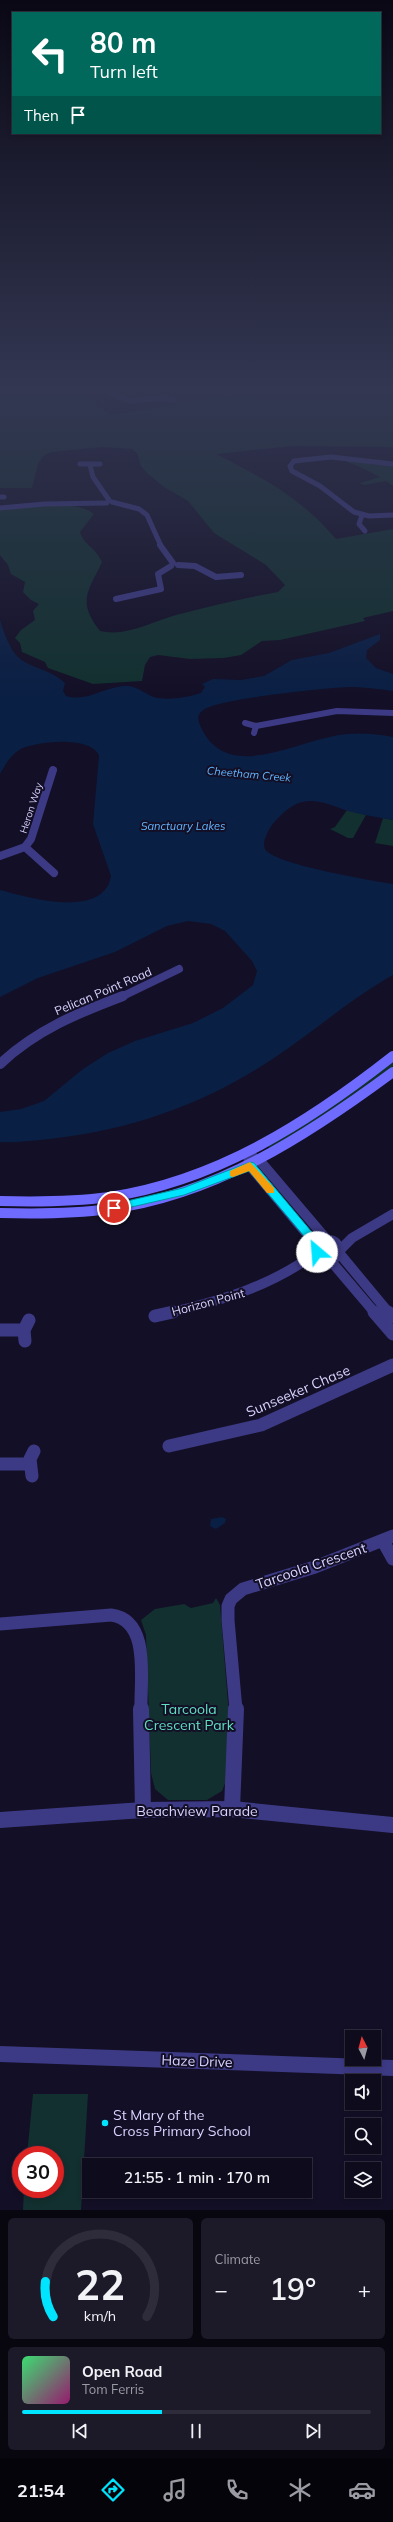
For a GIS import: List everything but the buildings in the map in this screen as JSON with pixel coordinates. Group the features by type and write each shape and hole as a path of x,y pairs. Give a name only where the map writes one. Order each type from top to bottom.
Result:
{"street":[{"path":"101,490 109,502"},
{"path":"326,490 348,509 362,515 393,515"},
{"path":"0,508 44,504 88,505 109,502 139,509 147,515 156,539 174,565"},
{"path":"362,515 359,519 359,524 365,532"},
{"path":"116,599 161,589 158,574 174,565 195,566 216,577 241,574"},
{"path":"245,723 255,730 337,711 393,713"},
{"name":"Heron Way","path":"0,856 25,847 31,839 53,770"},
{"path":"25,847 54,873"},
{"name":"Pelican Point Road","path":"0,1064 21,1046 54,1025 93,1006 140,989 179,969"},
{"path":"0,1201 53,1202 123,1194 180,1180 248,1154 310,1118 393,1056"},
{"path":"0,1213 69,1214 125,1206 184,1191 255,1164 314,1130 393,1072"},
{"path":"248,1154 329,1250 393,1317"},
{"path":"329,1250 393,1214"},
{"path":"329,1250 393,1334"},
{"name":"Horizon Point","path":"154,1316 237,1296 271,1282 329,1250"},
{"path":"0,1330 26,1330"},
{"name":"Sunseeker Chase","path":"169,1446 261,1426 392,1365"},
{"path":"0,1464 31,1470 34,1451"},
{"path":"388,1539 393,1559"},
{"name":"Tarcoola Crescent","path":"232,1809 237,1717 228,1606 244,1589 315,1567 388,1539"},
{"path":"0,1624 111,1615 127,1619 137,1631 139,1640 143,1810"},
{"name":"Beachview Parade","path":"0,1820 143,1810 232,1809 393,1825"},
{"name":"Haze Drive","path":"0,2054 393,2068"}],"green space":[{"path":"169,490 280,490 308,511 336,539 393,529 393,611 363,618 365,621 280,640 262,641 241,655 224,658 190,659 158,655 150,657 145,665 142,681 93,684 48,668 45,662 22,652 20,643 15,638 21,630 35,620 33,611 39,604 31,600 23,592 25,582 11,574 8,565 0,555 0,509 35,505 63,505 76,506 86,509 94,514 80,532 84,540 102,562 89,588 87,596 88,612 100,631 119,632 138,628 176,615 278,592 285,585 266,565 214,533 188,501"},
{"path":"347,810 366,815 353,838 348,838 330,829 335,827"},
{"path":"383,818 393,820 393,846 375,843"},
{"path":"393,1059 393,1069 273,1152 268,1146"},
{"name":"Tarcoola Crescent Park","path":"216,1598 220,1605 229,1715 226,1781 222,1791 207,1800 168,1800 155,1789 151,1773 146,1635 141,1620 155,1609 184,1604 191,1608 213,1603"},
{"path":"33,2094 88,2094 84,2158 82,2158 81,2210 23,2210 24,2198 64,2198 64,2146 28,2146"}],"water":[{"name":"Sanctuary Lakes","path":"0,620 16,655 24,662 48,672 60,679 65,683 63,691 66,696 74,697 88,696 116,687 128,686 137,688 153,697 158,698 169,699 185,697 201,693 205,687 202,684 213,679 241,680 264,676 292,660 329,653 380,634 380,640 367,650 366,658 376,668 393,674 393,691 348,687 317,689 248,698 211,707 202,711 198,719 200,725 211,742 225,752 241,756 277,752 313,741 345,734 369,734 393,737 393,820 348,811 320,802 305,801 284,812 277,819 267,833 264,846 265,849 272,855 304,866 346,876 393,884 393,975 362,994 304,1037 249,1074 224,1088 197,1100 170,1111 115,1128 57,1138 21,1142 0,1142 0,1112 21,1109 44,1101 83,1069 108,1053 135,1041 193,1023 223,1008 253,985 257,971 252,961 225,931 211,924 188,921 167,926 115,952 38,978 0,997 0,890 45,900 80,902 94,898 105,890 111,876 93,824 99,756 94,749 75,742 49,742 37,744 19,750 13,755 0,774"},
{"path":"222,1517 226,1519 225,1523 216,1529 210,1526 211,1519"}],"slow traffic":[{"path":"233,1174 250,1166 271,1191"}],"place":[{"name":"St Mary of the Cross Primary School","path":"105,2123"}],"route":[{"path":"114,1208 145,1202 204,1185 250,1166 313,1239 318,1246 317,1252"}],"water label":[{"name":"Cheetham Creek","path":"249,774"}]}
